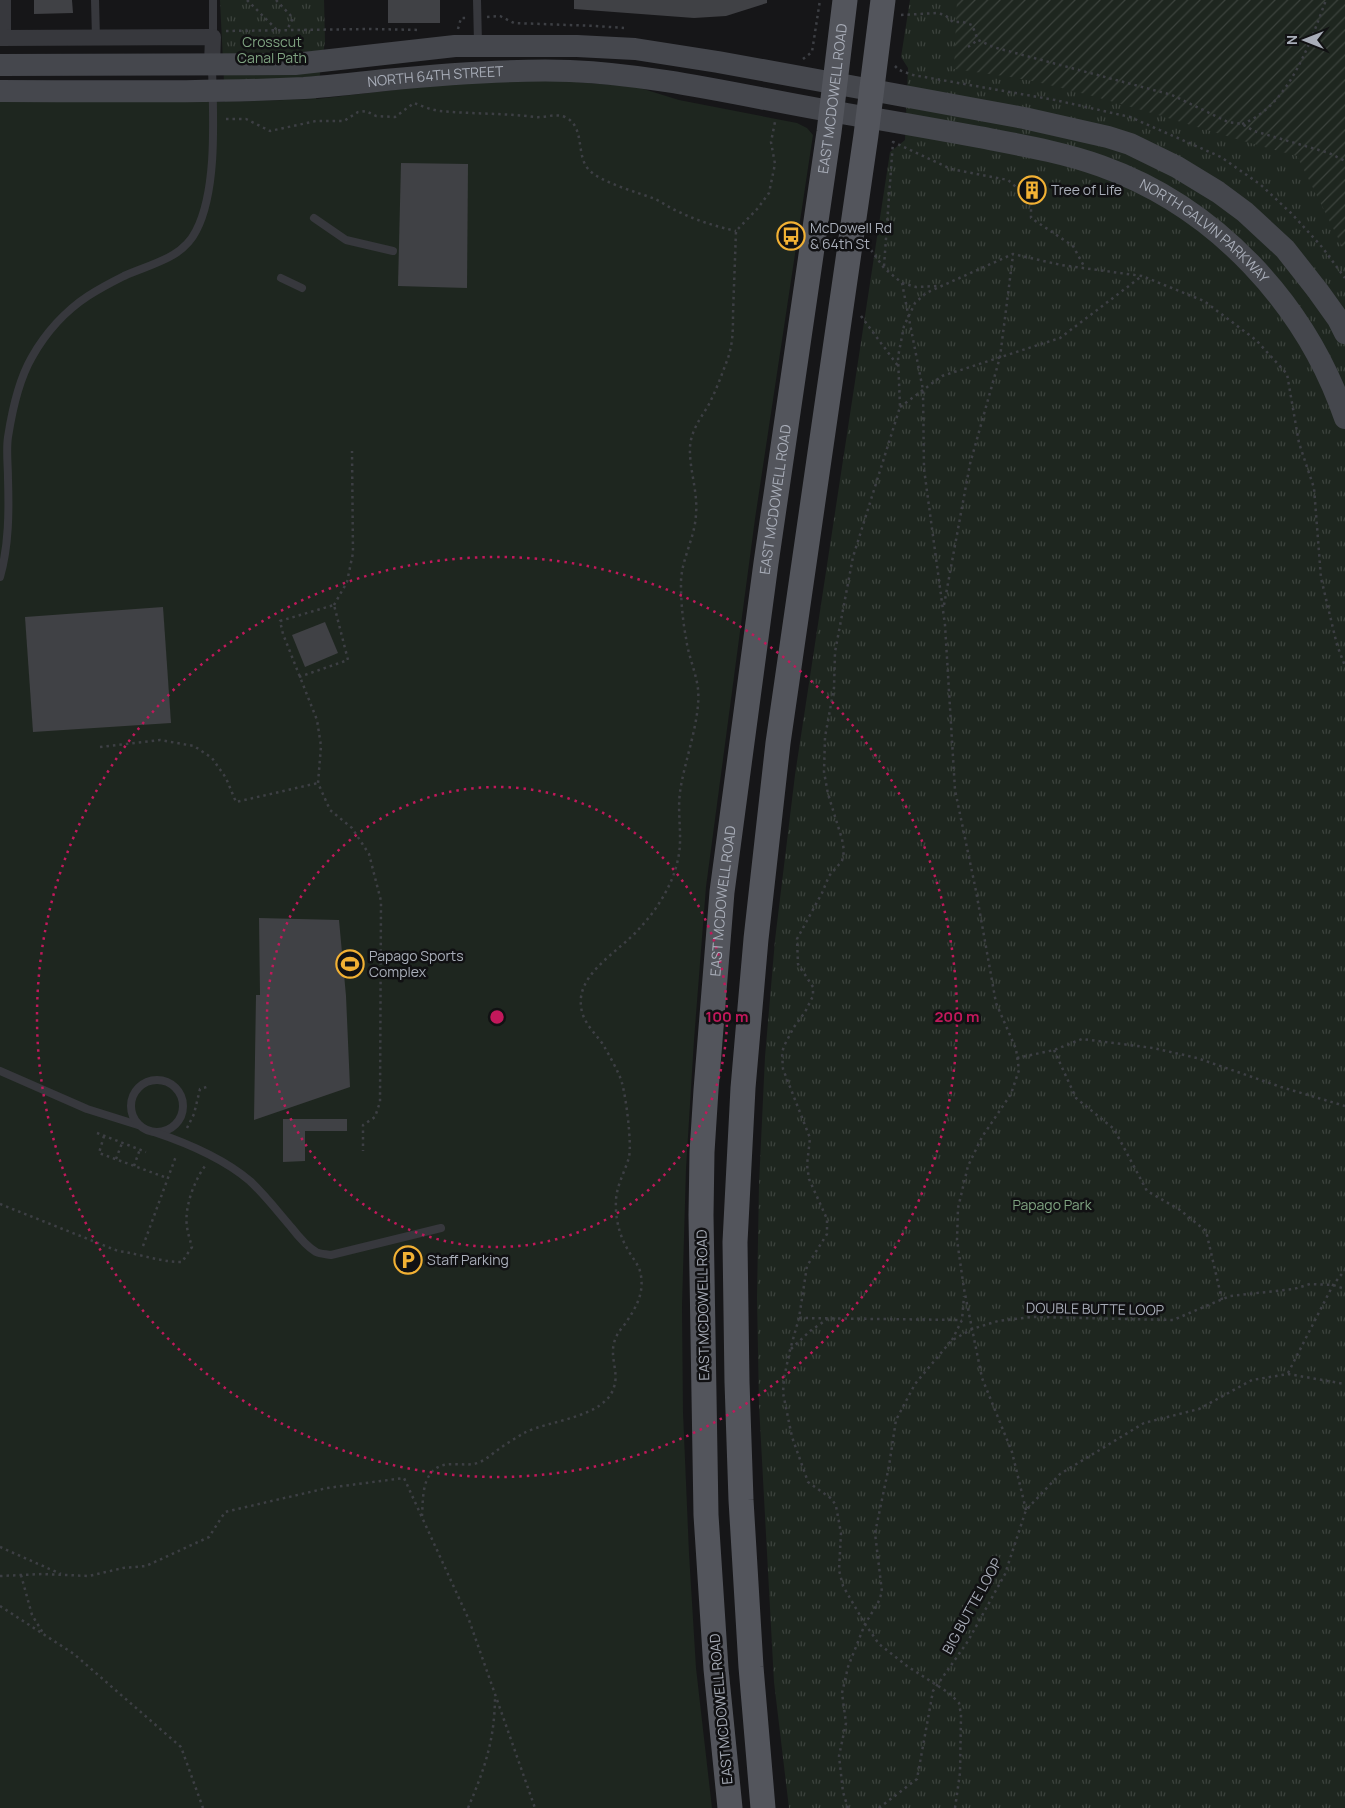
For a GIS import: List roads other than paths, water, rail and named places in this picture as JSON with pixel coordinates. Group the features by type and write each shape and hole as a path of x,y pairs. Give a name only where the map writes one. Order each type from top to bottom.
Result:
{"main road":[{"name":"EAST MCDOWELL ROAD","path":"730,1808 716,1669 706,1515 701,1215 702,1152 722,892 766,563 832,112 845,0"},
{"path":"763,1808 750,1658 741,1500 738,1392 736,1242 743,1088 756,939 778,743 871,89 890,7"},
{"name":"NORTH 64TH STREET","path":"0,65 311,63 455,46 577,46 635,49 871,89"},
{"path":"478,46 479,72"},
{"name":"NORTH 64TH STREET","path":"0,91 213,91 306,88 479,72 551,71 652,78 868,117"},
{"path":"871,89 1024,118 1108,137 1130,144 1177,166 1218,192 1266,230 1318,291 1338,319 1345,333"},
{"name":"NORTH GALVIN PARKWAY","path":"868,117 1073,156 1130,177 1160,192 1220,235 1273,288 1309,339 1325,370 1345,418"}],"street":[{"path":"3,0 2,38 213,37 212,64"}],"lane":[{"path":"95,0 96,38"},
{"path":"213,0 213,37"},
{"path":"477,0 478,46"},
{"path":"0,577 9,513 8,438 18,391 31,359 60,320 88,296 125,276 167,260 180,250 196,232 208,193 212,152 212,64"},
{"path":"314,218 346,240 393,251"},
{"path":"282,278 302,288"},
{"path":"0,1071 87,1108 138,1125 145,1130 173,1138 212,1157 249,1180 303,1242 317,1253 331,1255 441,1228"},
{"path":"138,1125 130,1109 134,1092 147,1081 164,1081 178,1091 183,1107 177,1123 170,1129 154,1132"}],"place":[{"name":"Tree of Life","path":"1032,190"},
{"name":"McDowell Rd & 64th St","path":"791,236"},
{"name":"Papago Sports Complex","path":"350,964"},
{"name":"Staff Parking","path":"408,1260"}],"park label":[{"name":"Crosscut Canal Path","path":"272,50"},
{"name":"Papago Park","path":"1052,1205"}]}
